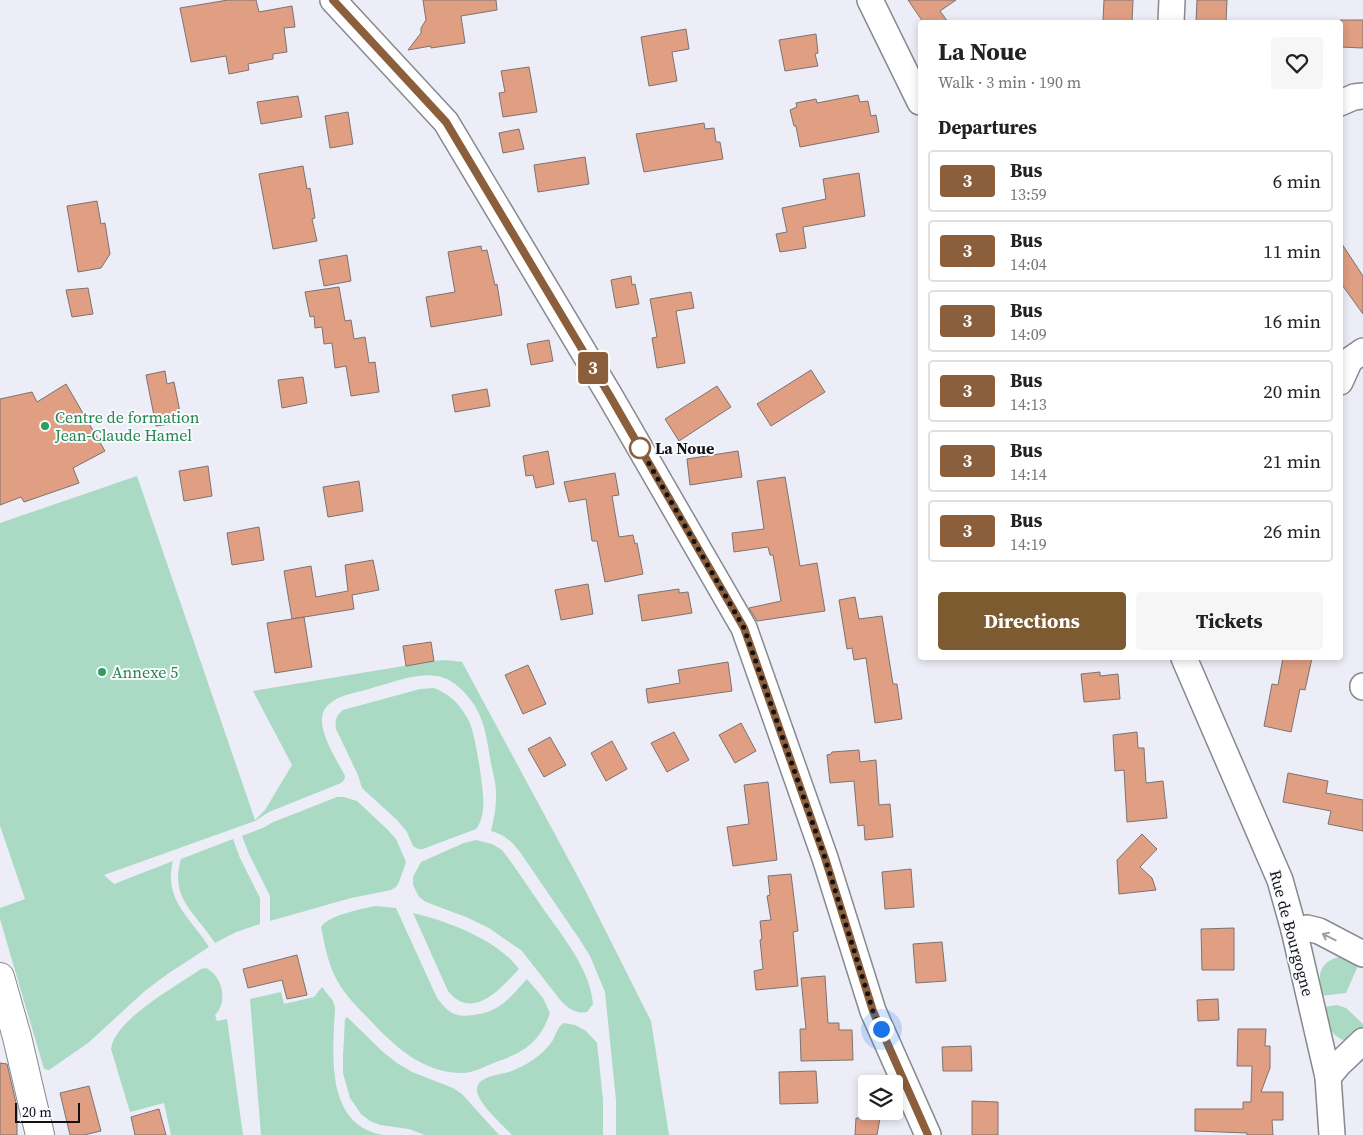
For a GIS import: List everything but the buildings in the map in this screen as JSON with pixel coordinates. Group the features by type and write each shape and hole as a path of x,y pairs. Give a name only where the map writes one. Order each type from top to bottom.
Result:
{"street":[{"path":"334,0 446,122 610,396 744,628 825,858 873,1011 928,1135"},
{"path":"870,0 918,98"},
{"path":"1171,20 1172,0"},
{"path":"1343,102 1354,97 1363,96"},
{"name":"Rue de Bourgogne","path":"1185,660 1280,880 1294,930 1328,1077 1332,1135"},
{"path":"1294,930 1307,928 1319,932 1363,954"},
{"path":"0,977 17,1037 40,1135"},
{"path":"1328,1077 1363,1041"}],"green space":[{"name":"Annexe 5","path":"137,476 255,820 265,810 292,765 253,691 434,661 462,662 585,890 651,1021 669,1135 616,1135 616,1100 605,992 590,956 520,852 507,839 491,831 496,789 483,724 475,706 462,690 450,681 428,675 410,677 347,695 330,703 323,713 323,728 325,737 345,776 341,783 269,812 255,821 104,875 114,884 173,861 171,875 175,898 180,908 209,947 146,990 88,1043 49,1070 44,1069 0,919 0,908 25,899 0,826 0,523"},
{"path":"434,688 454,700 471,725 480,768 483,808 482,817 476,829 423,849 418,849 413,846 407,832 397,820 362,788 358,775 336,729 336,720 343,710 420,689"},
{"path":"337,797 357,801 396,839 406,862 399,882 391,890 351,898 270,921 270,896 242,836"},
{"path":"233,839 240,858 260,898 260,924 236,932 215,943 181,895 178,873 181,859"},
{"path":"476,840 492,844 502,850 574,953 587,978 591,991 593,1004 587,1012 576,1012 561,1001 522,951 489,928 426,902 419,897 413,885 413,877 421,862 464,843"},
{"path":"376,906 396,908 437,998 456,1015 466,1016 491,1011 504,1003 527,979 543,998 550,1013 536,1039 515,1054 464,1073 446,1072 433,1068 421,1063 399,1048 361,1011 341,987 329,962 321,927 338,916"},
{"path":"413,913 441,921 471,933 498,949 519,969 504,985 486,999 477,1003 457,1000 448,991"},
{"path":"1342,956 1360,961 1346,993 1321,996 1321,970 1328,962"},
{"path":"206,968 216,977 222,990 221,1003 215,1015 217,1021 227,1019 243,1135 171,1135 164,1103 130,1112 111,1049 115,1038 135,1015 163,994 201,969"},
{"path":"322,987 333,1001 335,1008 334,1065 336,1084 341,1102 350,1117 364,1128 383,1135 261,1135 250,999 281,992 284,1004 314,997"},
{"path":"1337,1005 1346,1008 1363,1024 1363,1031 1346,1041 1336,1036 1330,1028 1324,1007"},
{"path":"347,1017 397,1063 412,1072 453,1088 462,1094 499,1135 425,1135 409,1129 380,1125 370,1121 361,1114 350,1098 343,1073 345,1019"},
{"path":"564,1023 575,1025 586,1031 597,1043 603,1100 603,1135 512,1135 481,1100 477,1089 478,1085 485,1079 515,1070 534,1059 549,1045 560,1026"}],"bus line":[{"name":"3","path":"333,0 446,122 610,396 744,628 825,858 873,1011 928,1135"}],"place":[{"name":"Centre de formation Jean-Claude Hamel","path":"45,426"},
{"name":"La Noue","path":"640,448"},
{"name":"Annexe 5","path":"102,672"}],"route":[{"path":"640,448 744,628 825,858 873,1011 881,1029"}]}
